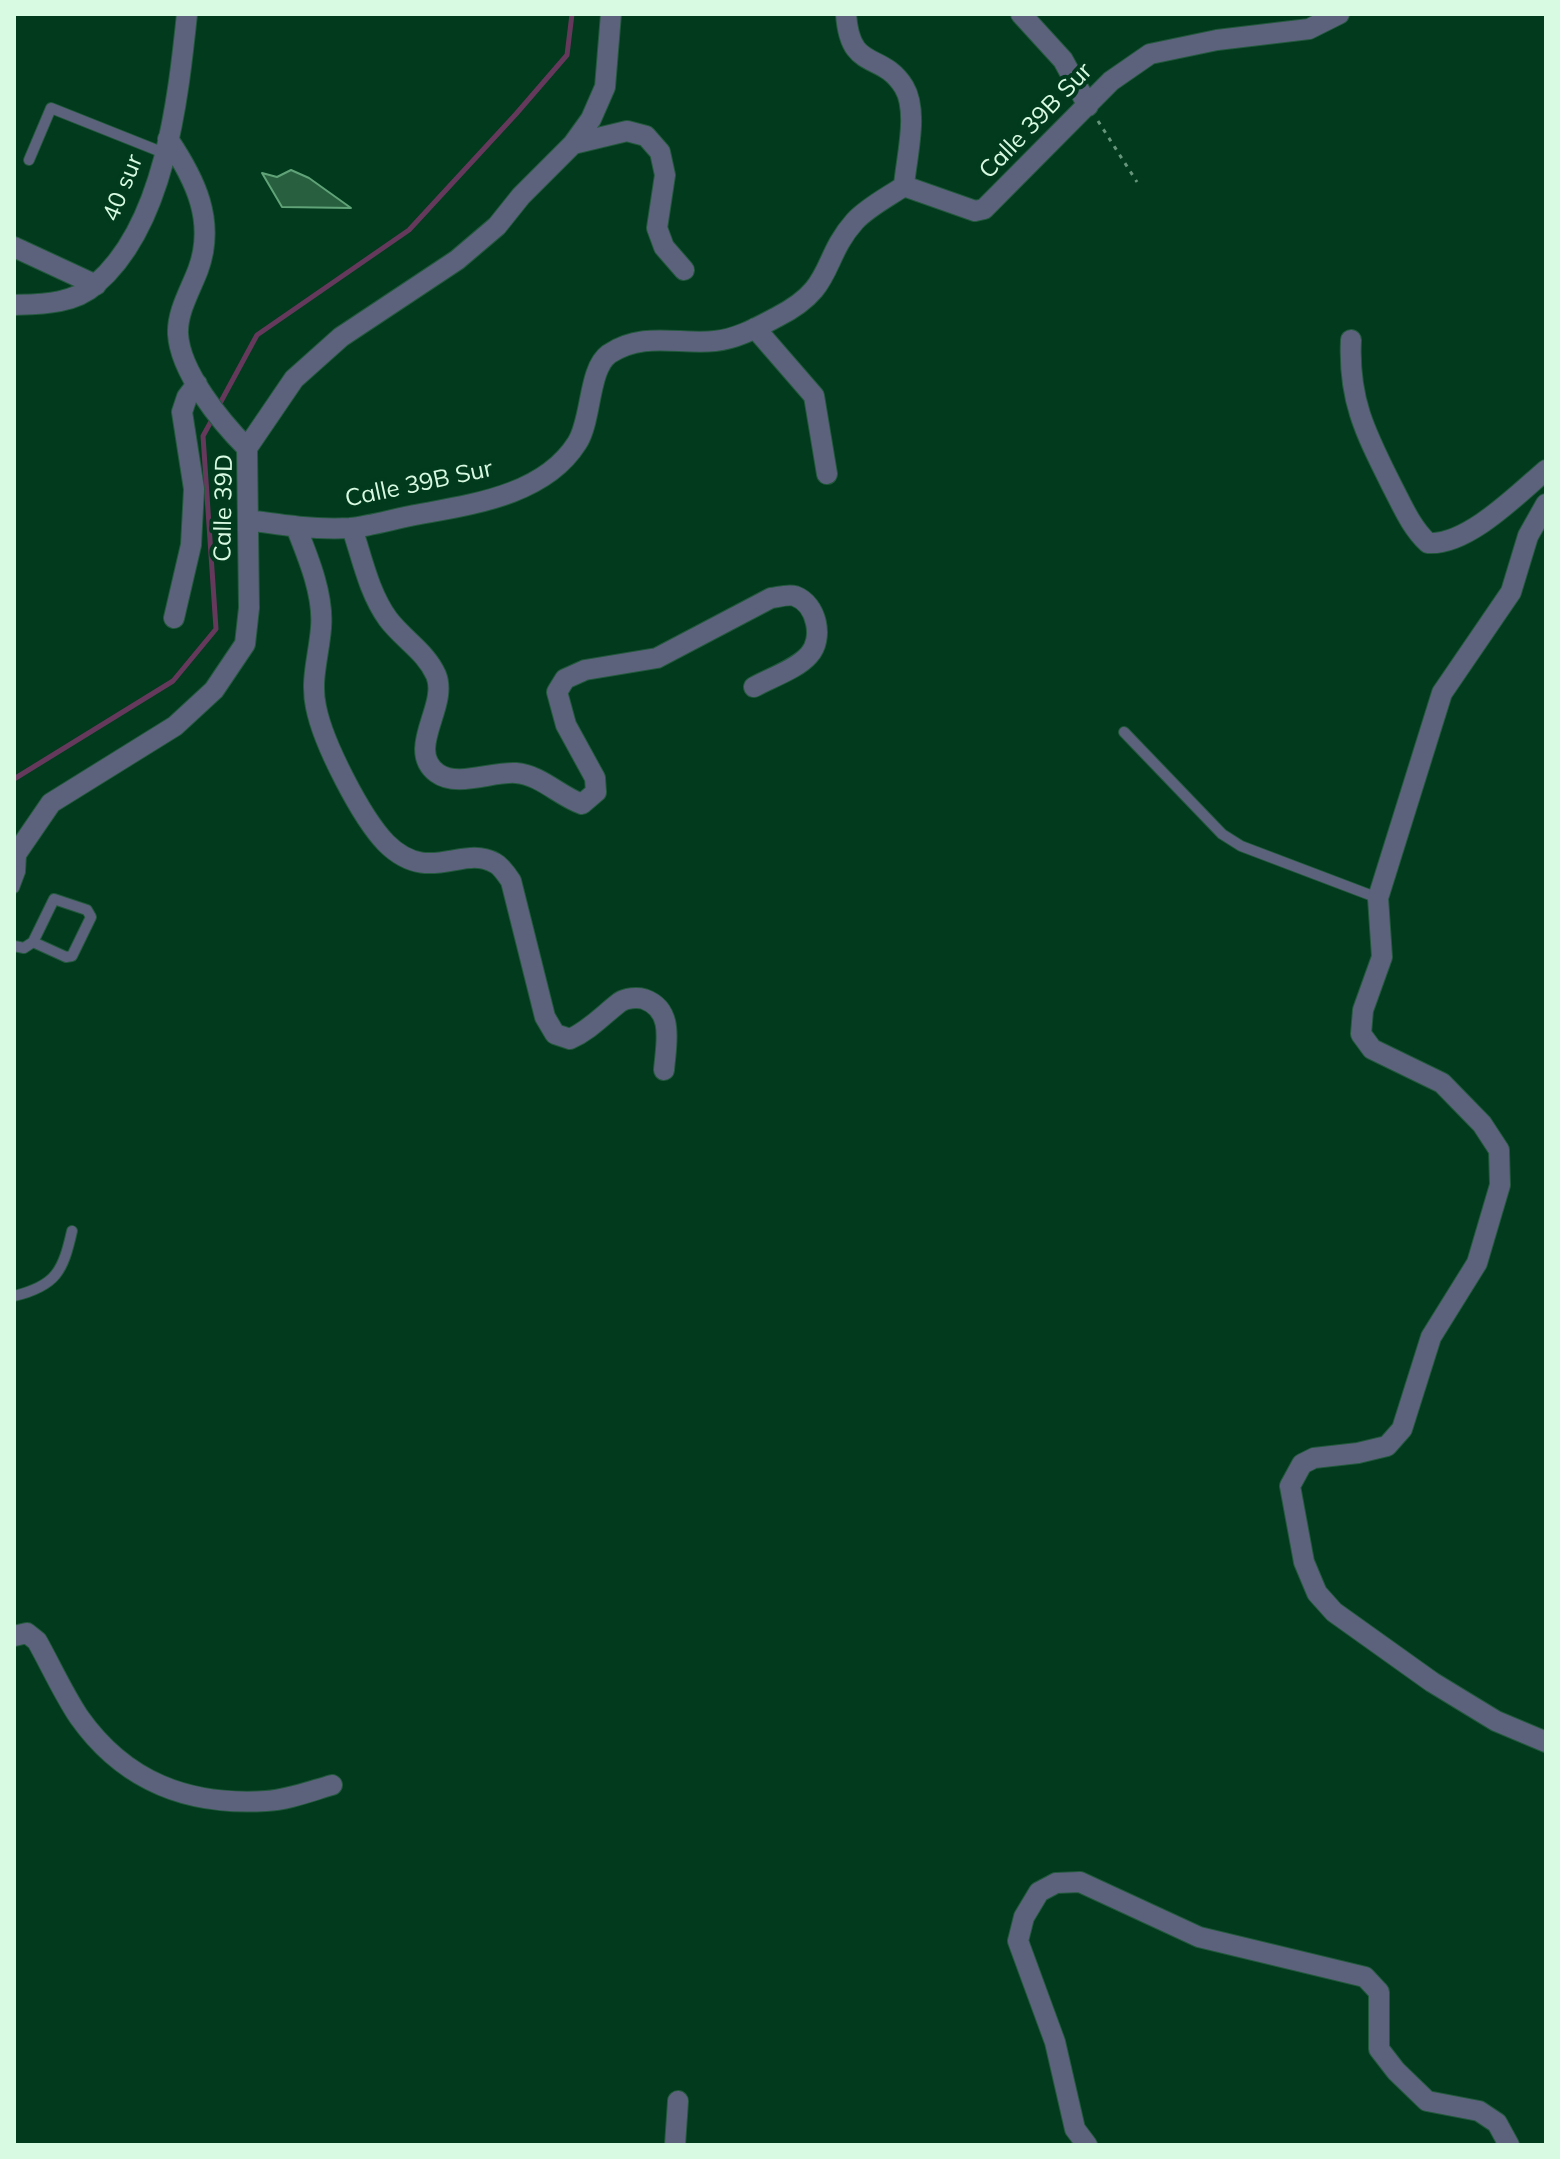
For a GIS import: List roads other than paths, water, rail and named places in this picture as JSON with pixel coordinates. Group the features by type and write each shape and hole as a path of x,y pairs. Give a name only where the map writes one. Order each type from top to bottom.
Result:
{"street":[{"name":"40 sur","path":"14,305 48,304 73,298 96,285 140,226 157,186 166,146 187,14"},
{"name":"Calle 39D","path":"17,850 51,803 175,726 214,690 245,644 249,608 247,448 294,379 341,337 457,260 497,226 521,196 573,144 591,119 605,87 611,14"},
{"path":"846,14 847,36 857,53 889,73 904,87 909,104 904,186"},
{"path":"1021,14 1063,60 1088,106"},
{"name":"Calle 39B Sur","path":"248,520 296,527 352,528 482,502 543,477 564,461 579,441 598,368 612,352 657,338 712,342 733,338 755,328 811,296 853,222 904,186 965,208 984,209 1129,66 1150,54 1217,40 1309,29 1339,14"},
{"path":"573,144 627,131 646,136 660,152 665,175 657,228 664,247 684,270"},
{"path":"166,146 197,186 205,228 200,266 180,314 178,336 201,390 226,428 247,448"},
{"path":"14,247 96,285"},
{"path":"755,328 814,396 827,474"},
{"path":"1351,340 1350,366 1358,418 1412,526 1428,543 1447,541 1503,509 1546,470"},
{"path":"174,618 191,545 194,489 182,412 187,397 201,390"},
{"path":"1546,504 1528,536 1511,592 1442,693 1378,898 1382,957 1363,1010 1361,1034 1372,1049 1442,1083 1482,1124 1499,1150 1500,1185 1477,1263 1431,1337 1402,1429 1387,1446 1314,1458 1294,1473 1290,1486 1304,1562 1317,1593 1356,1630 1496,1721 1546,1742"},
{"path":"296,527 317,591 322,626 314,666 316,707 337,765 373,825 386,843 411,861 437,866 478,858 496,863 511,881 545,1017 555,1034 570,1039 587,1031 624,999 641,998 658,1006 668,1024 664,1070"},
{"path":"352,528 374,594 388,620 417,649 436,675 440,697 425,741 426,758 437,773 452,778 514,772 532,775 582,804 596,792 595,778 563,714 557,692 565,679 585,670 657,658 771,598 792,595 805,601 815,620 817,640 808,656 754,687"},
{"path":"14,1636 27,1633 37,1641 79,1716 111,1754 142,1779 184,1794 220,1801 269,1801 332,1785"},
{"path":"1087,2145 1075,2129 1055,2042 1018,1941 1024,1917 1039,1892 1056,1883 1080,1882 1199,1937 1365,1977 1379,1992 1379,2049 1396,2071 1427,2101 1479,2111 1497,2123 1509,2145"},
{"path":"675,2145 678,2101"}],"lane":[{"path":"29,160 51,108 166,146"},
{"path":"1124,732 1222,834 1241,846 1378,898"},
{"path":"14,888 20,872 17,850"},
{"path":"14,946 24,948 33,942 54,899 87,910 91,917 72,956 66,957 33,942"},
{"path":"14,1296 42,1288 55,1277 65,1263 72,1231"}],"waterway":[{"path":"218,407 257,335 409,230 516,114 567,55 572,14"},
{"path":"14,779 173,681 216,629 203,436 214,416"}]}
